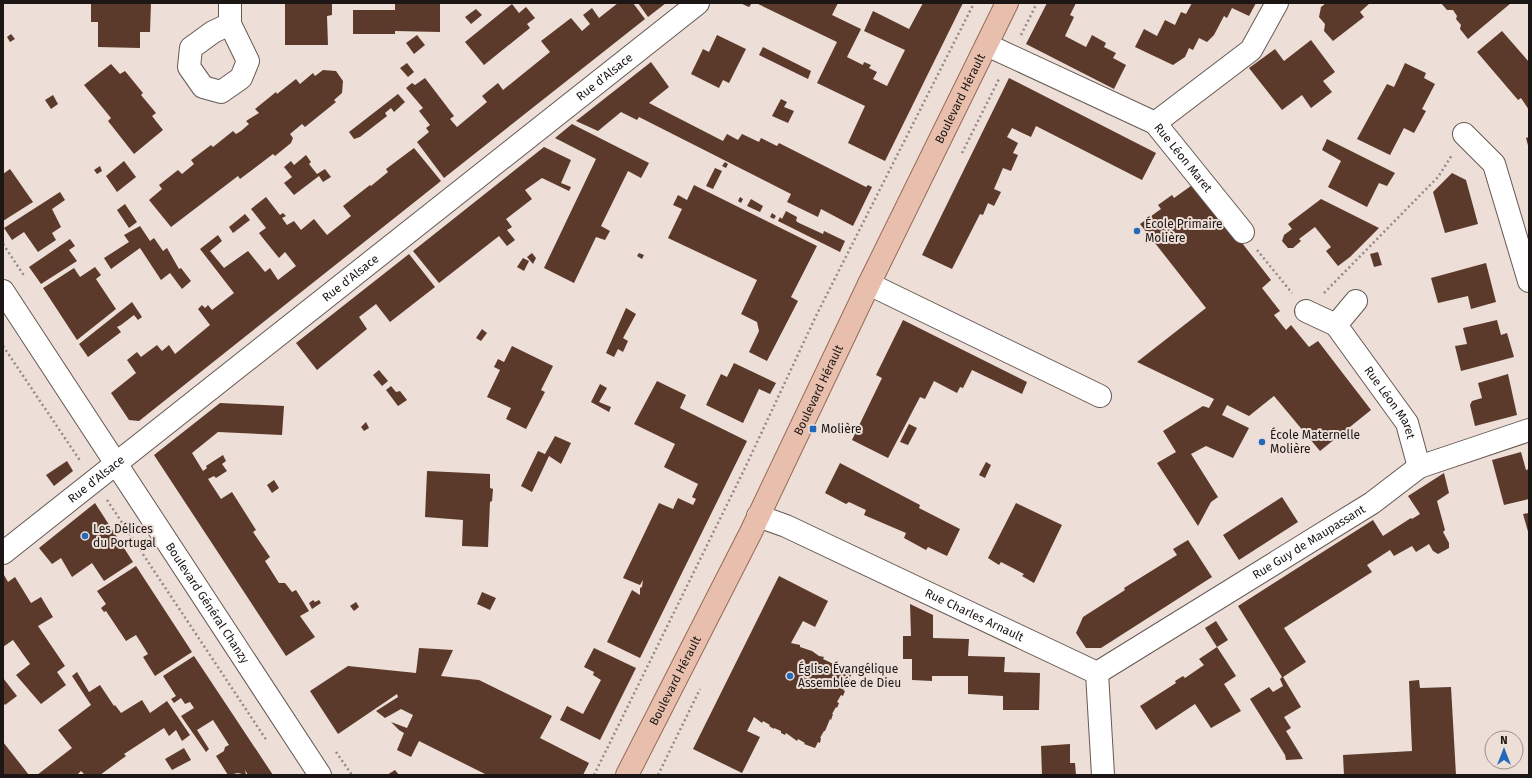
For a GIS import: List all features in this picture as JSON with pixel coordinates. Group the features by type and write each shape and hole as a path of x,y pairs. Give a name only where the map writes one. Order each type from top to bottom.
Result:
{"main road":[{"name":"Boulevard Hérault","path":"627,775 758,516 869,284 1007,3"}],"street":[{"path":"230,3 230,24"},
{"name":"Rue d’Alsace","path":"3,553 698,3"},
{"path":"1155,123 1251,50 1277,3"},
{"name":"Rue Léon Maret","path":"987,45 1155,123 1243,232"},
{"path":"1464,134 1494,164 1529,281"},
{"path":"869,284 1100,396"},
{"name":"Boulevard Général Chanzy","path":"3,291 320,775"},
{"path":"1336,325 1356,301"},
{"name":"Rue Léon Maret","path":"1306,311 1336,325 1408,423 1419,467"},
{"name":"Rue Guy de Maupassant","path":"1097,673 1372,502 1419,467 1529,430"},
{"name":"Rue Charles Arnault","path":"758,516 786,526 1097,673"},
{"path":"1097,673 1104,775"}],"path":[{"path":"594,775 745,468 816,316 974,3"},
{"path":"1243,232 1306,311 1438,177 1464,134"},
{"path":"3,346 73,452 96,479 108,502 267,742"}],"building":[{"path":"91,3 151,3 150,32 140,32 140,48 98,47 98,22 91,22"},
{"path":"285,3 332,3 332,15 327,16 328,45 285,45"},
{"path":"395,3 440,3 440,32 395,31 395,34 353,34 353,10 395,10"},
{"path":"618,3 633,3 645,19 444,178 417,142 429,132 426,128 430,125 419,111 423,108 406,88 412,83 415,85 425,78 454,116 450,119 457,127 487,102 482,96 498,83 503,90 550,52 541,41 571,18 582,31 590,24 583,15 592,8 599,18"},
{"path":"638,3 666,3 648,17"},
{"path":"740,3 752,3 749,7"},
{"path":"756,3 838,3 832,15 861,29 847,57 863,65 864,62 871,65 869,68 877,72 873,79 887,86 905,50 864,31 873,11 909,29 923,3 963,3 885,161 848,143 865,106 817,83 837,42"},
{"path":"1047,3 1076,3 1070,15 1074,17 1065,36 1086,47 1092,35 1106,43 1104,47 1116,53 1113,58 1126,65 1114,89 1026,44"},
{"path":"1192,3 1256,3 1249,16 1232,8 1227,18 1224,16 1214,35 1207,42 1199,38 1193,50 1189,48 1185,57 1173,65 1135,47 1144,29 1157,36 1165,20 1175,25 1181,12 1186,14"},
{"path":"1326,3 1370,3 1360,12 1364,17 1333,41 1324,31 1325,24 1319,17 1321,7"},
{"path":"1441,3 1511,3 1468,39 1460,29 1461,25 1456,19 1457,16 1453,10 1447,10"},
{"path":"512,4 519,13 526,7 535,18 527,24 530,28 484,65 465,42"},
{"path":"476,9 482,15 471,24 465,17"},
{"path":"1502,31 1529,62 1529,110 1521,98 1518,100 1477,52"},
{"path":"11,34 15,39 10,42 7,37"},
{"path":"417,35 425,45 414,54 406,43"},
{"path":"717,35 746,49 729,83 723,80 719,88 691,74 703,49 709,52"},
{"path":"1311,40 1335,72 1323,81 1332,92 1311,108 1302,95 1282,110 1249,68 1275,49 1284,61"},
{"path":"763,47 811,71 808,79 759,55"},
{"path":"651,62 669,87 649,103 723,141 727,134 738,140 742,134 759,142 761,138 777,146 779,143 866,187 868,185 872,187 853,226 821,209 818,217 787,202 791,194 639,117 637,120 621,112 598,131 576,121"},
{"path":"407,63 414,72 408,77 400,68"},
{"path":"1405,63 1426,73 1424,78 1435,84 1422,109 1426,111 1414,133 1404,128 1390,155 1357,139 1387,84 1394,87"},
{"path":"111,64 120,74 125,71 143,93 141,95 156,113 152,116 163,130 134,154 108,121 111,118 84,85"},
{"path":"323,70 336,71 343,81 342,93 334,100 336,102 305,127 302,124 290,134 293,138 291,143 275,156 273,154 240,179 238,176 171,227 149,200 162,189 159,185 178,170 182,174 194,164 191,160 211,145 213,147 233,131 236,134 241,131 249,124 246,121 259,113 255,109 276,92 277,94 296,79 300,84 313,73 315,76"},
{"path":"1009,78 1156,153 1142,180 1036,126 1031,137 1012,128 1007,137 1018,143 1013,153 1018,155 1011,171 1003,168 994,189 1001,192 994,206 988,203 983,215 980,214 952,269 922,255"},
{"path":"398,94 405,102 394,112 391,108 385,113 387,116 360,137 354,139 349,132"},
{"path":"53,95 58,104 51,109 45,100"},
{"path":"781,99 787,102 784,107 794,111 788,123 772,116"},
{"path":"572,124 649,163 641,178 628,171 601,226 610,231 605,240 596,237 574,283 544,268 596,159 555,138"},
{"path":"1529,137 1529,149 1526,138"},
{"path":"1327,139 1395,173 1387,186 1379,183 1367,207 1328,187 1341,161 1322,150"},
{"path":"544,147 571,160 561,183 571,187 569,191 542,178 525,190 532,199 506,219 512,227 507,230 515,240 507,246 499,236 439,283 413,251"},
{"path":"414,148 441,181 139,421 129,420 111,393 136,373 127,360 137,352 141,357 157,345 162,351 169,345 175,354 210,325 198,309 202,305 205,308 208,305 212,310 234,293 200,249 218,235 222,241 210,251 224,268 248,251 265,272 270,268 278,280 296,266 285,252 279,258 262,237 259,233 266,228 251,209 266,197 280,215 283,213 286,216 282,218 287,225 294,221 301,230 314,219 327,235 351,216 343,206 370,185 371,186 388,172 386,169"},
{"path":"306,155 311,162 309,164 317,174 325,169 331,177 323,182 319,176 294,195 284,183 292,177 284,167 291,161 294,165"},
{"path":"124,161 136,177 117,192 106,176"},
{"path":"725,162 728,164 726,168 722,166"},
{"path":"100,166 102,171 97,174 94,170"},
{"path":"715,168 722,171 713,189 706,186"},
{"path":"10,169 33,202 3,221 3,174"},
{"path":"1452,173 1466,180 1478,224 1445,233 1433,192"},
{"path":"1195,183 1271,280 1262,288 1280,311 1274,315 1286,330 1291,325 1309,347 1318,341 1371,410 1320,451 1274,396 1249,416 1227,405 1222,415 1249,428 1233,458 1206,446 1191,454 1218,497 1211,502 1198,526 1157,463 1176,452 1163,431 1203,406 1209,408 1214,399 1137,362 1206,308 1140,224 1161,209 1158,205 1172,195 1174,198"},
{"path":"694,185 817,246 791,297 798,301 767,361 749,352 759,331 757,322 741,314 757,280 668,238 682,209 673,205 678,195 687,200"},
{"path":"60,192 65,200 52,209 61,227 52,233 56,240 38,252 24,232 12,240 4,228"},
{"path":"740,197 743,199 741,203 738,201"},
{"path":"751,199 763,206 760,212 747,206"},
{"path":"1321,199 1379,228 1350,257 1338,266 1326,251 1331,247 1315,227 1299,239 1301,241 1293,248 1288,248 1282,241 1284,235 1292,229 1288,224"},
{"path":"125,204 137,222 129,228 117,210"},
{"path":"786,211 797,217 796,221 799,223 823,234 824,231 845,241 840,252 778,221 780,217 782,219"},
{"path":"772,213 776,216 774,219 770,217"},
{"path":"245,214 250,220 233,233 229,227"},
{"path":"140,226 150,241 154,238 163,251 167,248 179,269 181,268 191,281 182,289 170,273 161,280 140,248 111,269 104,258 129,242 124,235"},
{"path":"70,239 75,246 69,250 77,261 41,284 29,267"},
{"path":"1378,252 1382,265 1374,267 1370,254"},
{"path":"532,253 536,258 533,264 527,257"},
{"path":"639,253 644,255 642,259 637,256"},
{"path":"409,254 435,287 390,322 376,304 359,317 367,329 317,370 296,343"},
{"path":"523,258 529,261 524,271 517,267"},
{"path":"1486,263 1496,302 1471,309 1468,296 1438,303 1431,278"},
{"path":"95,267 101,275 96,279 116,309 77,340 43,288 74,268 80,277"},
{"path":"132,302 142,317 138,320 134,315 117,327 121,332 88,357 79,344"},
{"path":"626,308 636,314 623,338 628,341 623,352 618,349 614,357 606,353"},
{"path":"903,320 1027,382 1022,394 972,370 963,388 960,387 957,393 934,381 925,399 920,397 888,458 852,440 882,378 876,375"},
{"path":"1497,320 1501,335 1507,333 1514,357 1461,371 1455,346 1467,344 1463,328"},
{"path":"482,329 487,333 481,341 476,338"},
{"path":"512,346 553,366 541,390 545,392 526,429 506,419 511,408 487,397 500,370 494,367 498,359 504,362"},
{"path":"734,363 776,383 770,394 759,389 743,423 706,405 721,374 727,377"},
{"path":"379,370 388,381 382,386 373,375"},
{"path":"1508,374 1517,415 1475,426 1470,405 1472,401 1482,398 1478,383"},
{"path":"657,381 686,395 680,408 747,441 640,658 607,642 632,590 640,595 640,588 642,587 643,580 640,585 623,578 659,503 673,509 678,498 693,505 696,499 692,497 698,484 664,467 675,444 634,424"},
{"path":"600,384 607,388 599,402 611,407 609,412 591,402"},
{"path":"391,386 396,392 400,391 407,400 398,406 386,390"},
{"path":"220,403 284,406 282,435 218,432 192,453 203,471 207,468 206,466 223,455 226,461 222,464 227,471 216,478 214,476 208,479 221,499 232,492 256,530 253,532 270,557 265,561 279,583 285,583 292,592 296,590 309,611 300,616 315,637 286,656 154,455"},
{"path":"366,422 369,428 364,431 361,427"},
{"path":"909,424 917,428 908,445 900,442"},
{"path":"555,436 571,443 561,464 549,456 532,492 521,486 538,451 545,454"},
{"path":"1521,452 1526,470 1529,469 1529,499 1504,505 1492,460"},
{"path":"67,461 73,471 54,486 46,475"},
{"path":"986,462 991,465 985,478 979,475"},
{"path":"840,463 920,505 919,508 960,529 947,556 928,547 926,550 904,538 906,533 864,515 866,510 849,502 846,504 825,493"},
{"path":"427,471 490,474 490,488 493,489 492,501 490,502 488,547 462,546 463,520 425,517"},
{"path":"1444,473 1449,493 1437,501 1445,530 1443,532 1449,543 1449,548 1438,554 1433,551 1429,544 1416,552 1412,546 1394,556 1390,550 1367,565 1372,572 1284,628 1306,662 1283,677 1301,707 1284,717 1291,728 1286,731 1303,759 1286,760 1285,755 1250,699 1269,687 1273,692 1283,686 1280,679 1282,677 1238,606 1373,520 1383,536 1420,514 1408,496"},
{"path":"274,480 279,488 272,493 267,485"},
{"path":"1282,497 1298,522 1239,560 1223,535"},
{"name":"Les Délices du Portugal","path":"95,503 133,562 104,581 92,563 72,577 61,558 52,564 39,548"},
{"path":"1016,503 1062,525 1034,583 1022,576 1024,574 1001,562 999,565 988,558"},
{"path":"1529,513 1529,535 1523,514"},
{"path":"1188,540 1212,577 1101,648 1086,648 1076,633 1083,617 1125,590 1124,588 1177,555 1173,549"},
{"path":"136,566 192,652 155,676 143,657 148,654 136,635 126,641 106,611 104,612 101,608 106,604 97,591"},
{"path":"4,575 8,582 15,577 31,603 41,597 53,617 38,626 65,666 57,672 66,685 41,704 16,675 30,664 13,640 3,647"},
{"name":"Église Évangélique Assemblée de Dieu","path":"779,576 828,601 815,627 803,621 791,643 800,645 800,647 812,651 819,656 824,657 823,659 842,668 843,667 853,673 849,678 851,680 849,684 847,683 843,690 845,691 843,696 841,695 837,702 839,703 832,714 831,720 830,719 820,738 820,743 818,742 815,748 804,744 805,743 798,739 797,741 786,733 785,735 781,733 781,731 774,729 763,721 762,723 754,717 747,731 760,737 742,773 693,749"},
{"path":"482,592 496,598 490,610 477,604"},
{"path":"313,600 315,602 319,600 321,603 312,609 309,603"},
{"path":"356,602 359,607 354,611 350,606"},
{"path":"910,604 933,615 933,638 969,639 968,656 1005,657 1004,672 1040,673 1039,710 1003,710 1003,696 968,694 968,676 932,676 932,681 912,680 912,659 903,659 903,636 911,636"},
{"path":"1216,621 1228,640 1217,647 1205,628"},
{"path":"1217,647 1236,676 1224,684 1241,711 1211,728 1195,704 1156,730 1140,706 1176,683 1175,681 1183,676 1185,678 1204,665 1199,659"},
{"path":"419,648 453,650 441,676 479,680 552,716 540,738 589,763 583,775 487,775 419,741 411,757 397,750 404,733 391,722 407,728 413,715 401,709 385,718 376,711 398,697 397,694 338,734 310,691 348,666 416,673"},
{"path":"594,648 636,668 600,740 560,720 567,706 583,714 601,680 593,675 594,672 584,667"},
{"path":"194,656 273,775 248,775 245,770 246,775 238,773 228,775 216,756 224,751 225,747 229,745 213,720 197,730 209,749 206,752 181,716 194,708 190,702 185,704 181,698 174,703 171,699 176,696 163,676"},
{"path":"77,672 89,692 100,685 114,706 115,705 121,713 142,700 150,713 167,701 190,735 182,741 176,730 169,736 164,728 124,754 126,756 100,775 85,775 81,771 77,775 37,775 72,748 58,730 91,705 72,676"},
{"path":"3,678 17,696 5,705 3,702"},
{"path":"1419,680 1420,688 1451,687 1456,775 1344,775 1343,755 1412,751 1409,681"},
{"path":"3,742 29,775 3,775"},
{"path":"1070,744 1070,763 1075,763 1076,775 1042,775 1041,746"},
{"path":"184,748 191,760 172,770 165,759"},
{"path":"395,770 399,775 387,775"}],"place":[{"name":"École Primaire Molière","path":"1137,231"},
{"name":"Molière","path":"813,429"},
{"name":"École Maternelle Molière","path":"1262,442"},
{"name":"Les Délices du Portugal","path":"85,536"},
{"name":"Église Évangélique Assemblée de Dieu","path":"790,676"}]}
